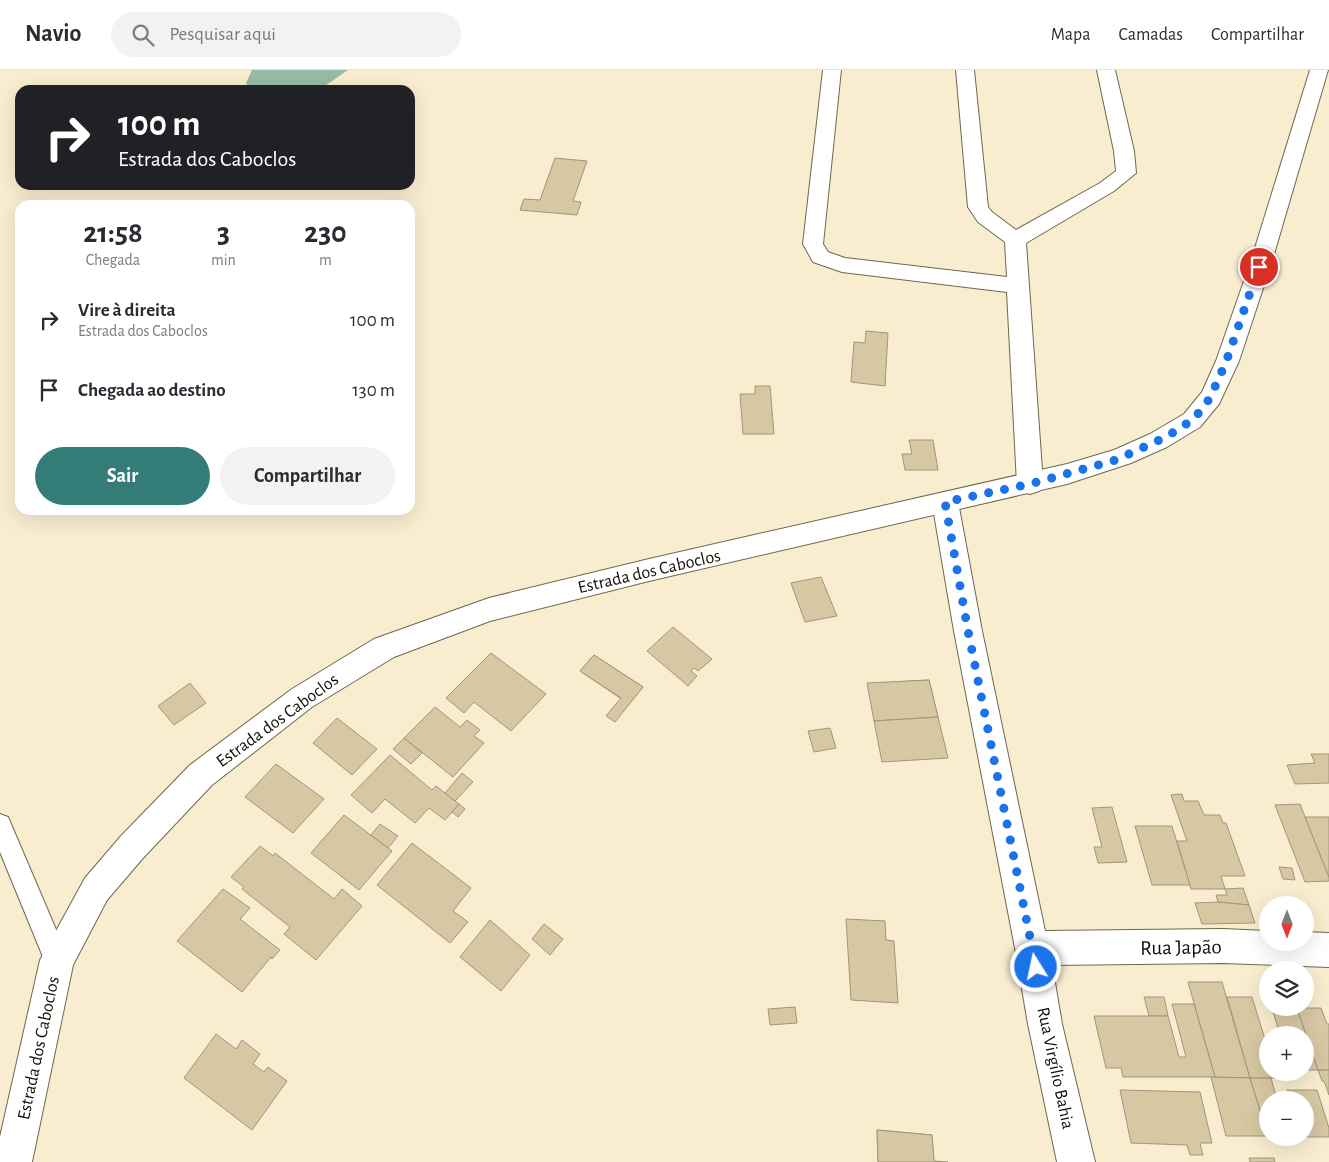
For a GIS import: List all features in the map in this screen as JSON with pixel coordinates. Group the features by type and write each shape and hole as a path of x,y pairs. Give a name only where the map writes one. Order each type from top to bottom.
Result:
{"street":[{"path":"832,70 813,244 820,257 842,265 1018,286"},
{"path":"965,70 978,207 985,217 1015,240 1030,484"},
{"path":"1015,240 1108,187 1126,173 1124,151 1106,70"},
{"name":"Estrada dos Caboclos","path":"13,1162 57,960 96,889 132,847 201,775 302,698 384,648 489,610 658,568 1030,484 1116,460 1166,437 1194,419 1210,398 1248,304 1319,70"},
{"name":"Rua Virgílio Bahia","path":"945,502 968,631 1032,948 1045,1024 1076,1162"},
{"name":"Rua Japão","path":"1032,948 1223,946 1329,950"}],"lane":[{"path":"0,825 57,960"}],"green space":[{"path":"252,70 348,70 326,85 247,85 246,83"}],"building":[{"path":"555,158 587,161 573,201 581,202 577,215 520,210 524,199 540,200"},
{"path":"866,331 888,333 885,386 851,382 854,342 865,343"},
{"path":"755,386 770,386 774,434 743,434 740,394 755,394"},
{"path":"909,440 933,440 938,470 905,470 902,454 912,454"},
{"path":"821,577 837,616 805,622 791,583"},
{"path":"673,627 712,659 698,671 694,668 691,671 697,676 688,686 647,651"},
{"path":"491,653 546,694 511,731 474,702 464,713 446,698"},
{"path":"594,655 643,687 629,704 580,671"},
{"path":"594,655 643,687 615,722 606,716 621,698 580,671"},
{"path":"929,680 938,717 903,720 894,682"},
{"path":"929,680 938,717 874,721 867,683"},
{"path":"190,683 206,703 174,725 158,706"},
{"path":"435,707 460,727 467,720 480,730 474,736 484,743 453,777 404,738"},
{"path":"938,717 948,758 882,762 874,721"},
{"path":"337,718 377,749 352,775 313,743"},
{"path":"830,728 836,748 814,752 808,731"},
{"path":"404,738 422,753 411,764 393,749"},
{"path":"1311,754 1329,754 1329,783 1295,784 1287,765 1315,763"},
{"path":"390,755 432,790 436,786 459,804 445,820 429,808 415,823 385,799 372,813 351,795"},
{"path":"276,764 324,799 293,833 245,797"},
{"path":"462,773 473,782 455,801 445,793"},
{"path":"1182,794 1184,801 1198,801 1204,815 1220,815 1223,823 1226,823 1245,876 1221,876 1225,889 1191,889 1177,841 1187,841 1171,795"},
{"path":"459,804 465,809 458,817 452,812"},
{"path":"1300,804 1329,881 1305,882 1275,805"},
{"path":"1112,807 1127,862 1098,863 1094,847 1102,847 1092,808"},
{"path":"344,815 392,851 359,890 311,853"},
{"path":"1305,817 1329,817 1329,877"},
{"path":"380,824 398,836 388,848 371,835"},
{"path":"1135,826 1172,826 1190,885 1152,885"},
{"path":"412,843 471,888 453,911 468,922 450,943 377,885"},
{"path":"260,846 273,856 275,853 334,899 342,889 362,906 316,960 284,934 290,927 242,889 244,887 231,877"},
{"path":"1279,867 1292,868 1295,880 1283,879"},
{"path":"1243,888 1249,905 1218,902 1216,895 1227,895 1225,889"},
{"path":"223,889 250,908 240,919 280,950 272,959 271,957 242,992 177,941"},
{"path":"1218,902 1249,905 1255,923 1202,924 1195,903"},
{"path":"846,919 885,921 886,940 894,941 898,1003 851,1000"},
{"path":"490,920 530,955 501,991 460,957"},
{"path":"544,924 563,939 550,955 532,939"},
{"path":"1188,982 1222,982 1250,1078 1215,1077"},
{"path":"1144,997 1164,997 1168,1016 1149,1016"},
{"path":"1227,997 1252,997 1261,1026 1259,1026 1259,1078 1250,1078"},
{"path":"1172,1004 1194,1004 1215,1077 1123,1077 1121,1068 1106,1068 1094,1016 1168,1016 1179,1057 1186,1057"},
{"path":"795,1007 797,1023 770,1025 768,1009"},
{"path":"1314,1008 1321,1008 1327,1024 1329,1024 1329,1070 1318,1070 1314,1058 1314,1026 1303,1026 1300,1016 1314,1016"},
{"path":"1274,1016 1300,1016 1303,1026 1277,1026"},
{"path":"216,1034 236,1049 242,1040 260,1054 253,1064 264,1072 268,1067 287,1081 252,1130 184,1078"},
{"path":"1314,1058 1318,1070 1314,1070"},
{"path":"1318,1070 1329,1070 1329,1095 1324,1081 1322,1081"},
{"path":"1211,1077 1250,1078 1259,1107 1259,1136 1226,1136"},
{"path":"1250,1078 1259,1078 1259,1081 1272,1081 1275,1091 1259,1091 1259,1107"},
{"path":"1120,1090 1200,1092 1212,1143 1200,1143 1203,1155 1190,1155 1187,1145 1131,1143"},
{"path":"1317,1090 1329,1128 1329,1137 1314,1137 1314,1091 1287,1091"},
{"path":"877,1130 932,1135 934,1162 878,1162"},
{"path":"877,1130 932,1135 934,1161 948,1162 878,1162"},
{"path":"1249,1158 1274,1158 1275,1162 1250,1162"}],"route":[{"path":"1036,967 968,631 945,502 1030,484 1116,460 1166,437 1194,419 1210,398 1226,362 1248,304 1259,267"}]}
